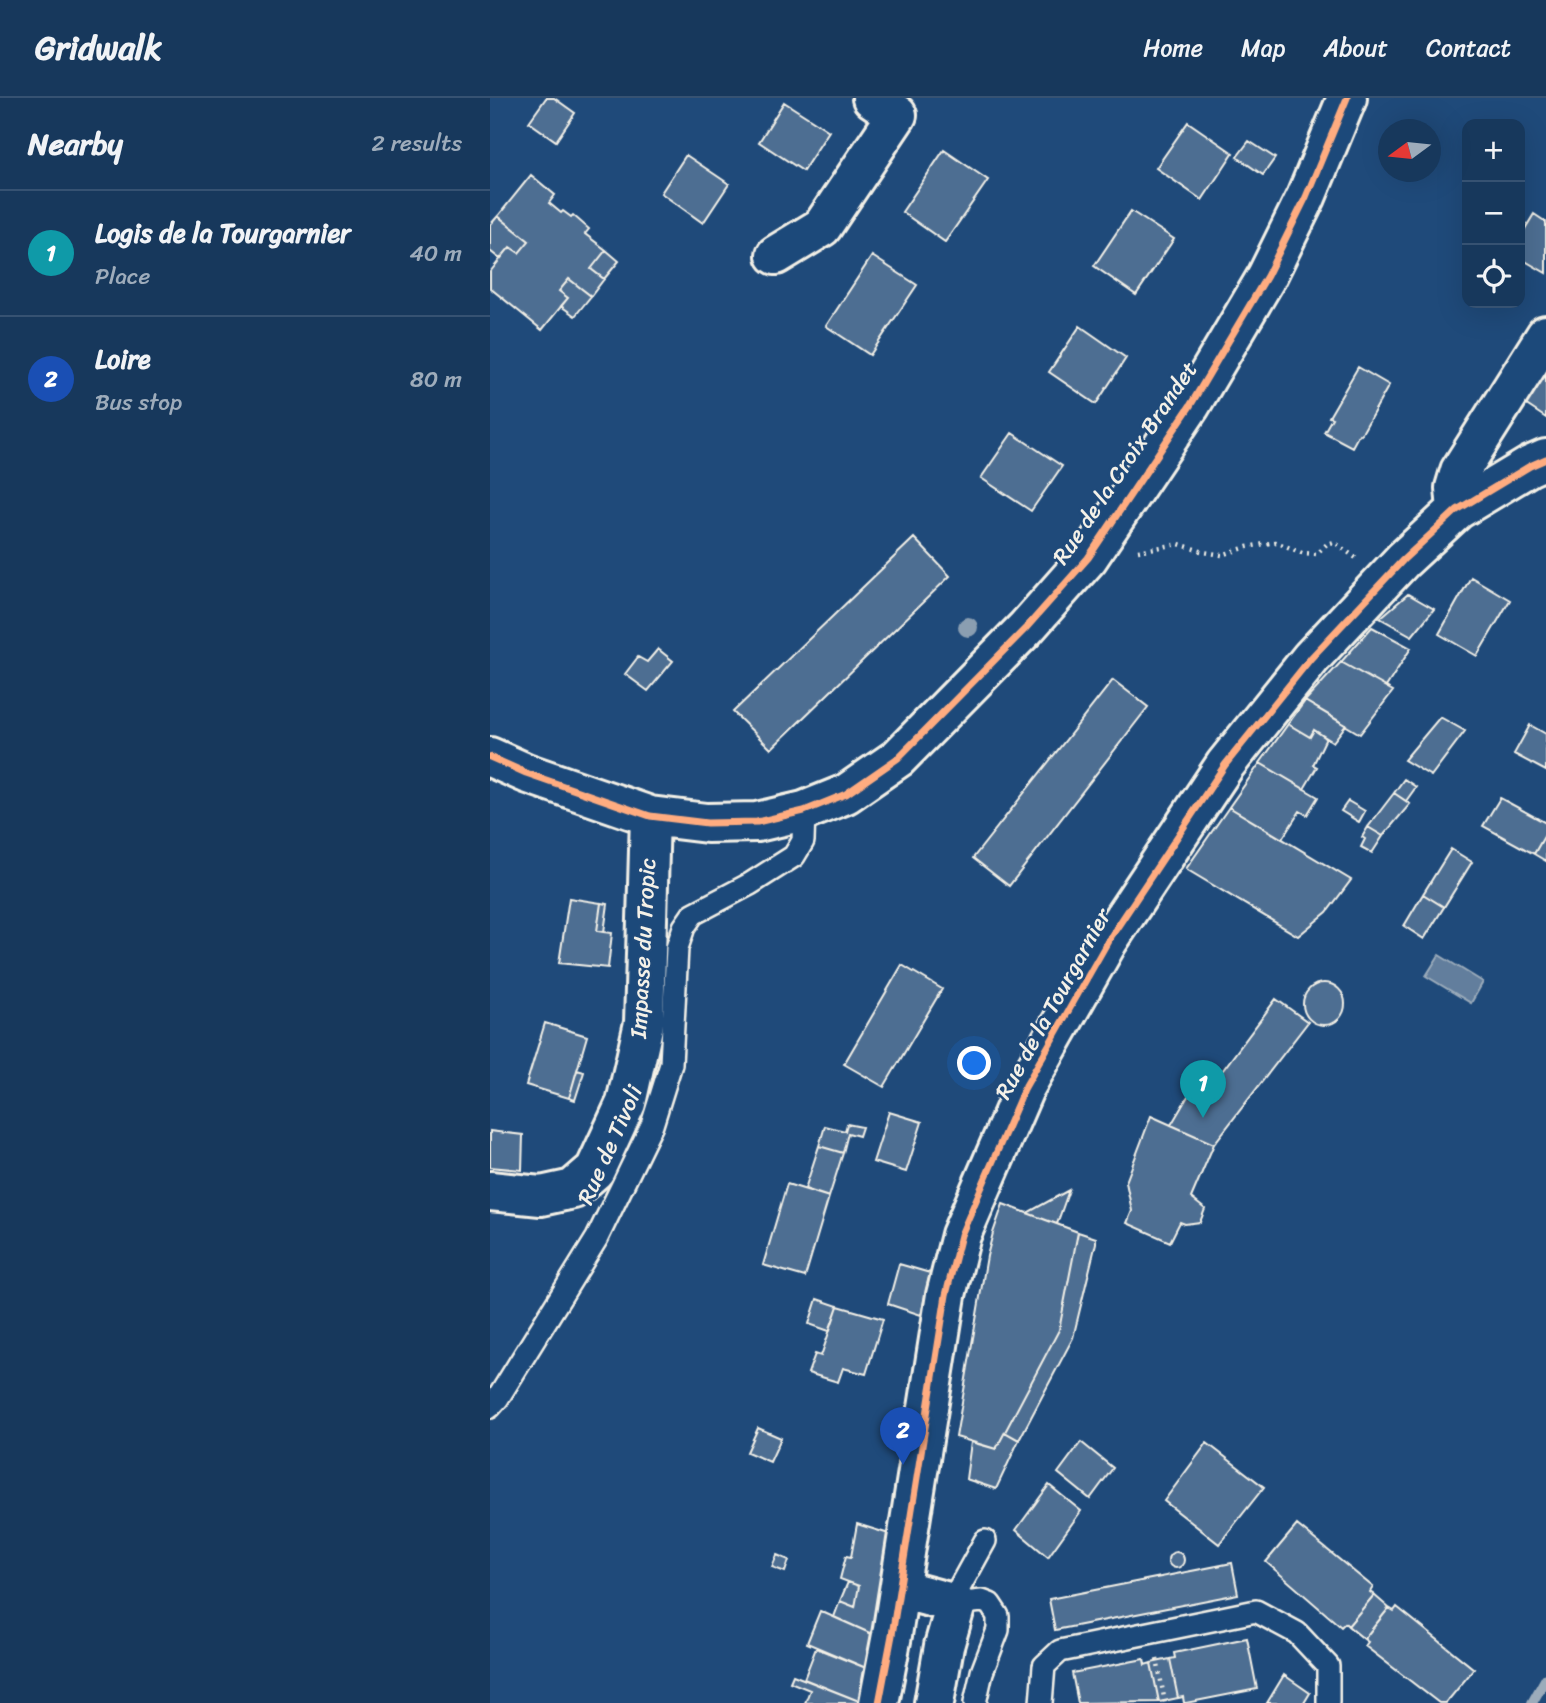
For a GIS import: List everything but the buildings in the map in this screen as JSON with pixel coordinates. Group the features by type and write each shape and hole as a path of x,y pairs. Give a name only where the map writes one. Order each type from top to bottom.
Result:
{"street":[{"path":"776,255 822,227 897,115 872,98"},
{"name":"Rue de la Croix Brandet","path":"490,757 526,773 650,816 707,823 757,822 804,811 846,794 898,758 1026,628 1088,558 1190,406 1267,276 1306,197 1347,98"},
{"path":"1457,510 1455,488 1460,471 1546,335"},
{"name":"Rue de la Tourgarnier","path":"878,1703 900,1589 946,1294 961,1235 1024,1089 1108,941 1225,765 1311,658 1403,560 1457,510 1546,459"},
{"name":"Impasse du Tropic","path":"490,1191 541,1196 573,1189 596,1170 626,1103 643,1023 650,816"},
{"path":"900,1589 956,1604 944,1646 934,1703"},
{"path":"892,1635 944,1646"}],"lane":[{"name":"Rue de Tivoli","path":"490,1407 597,1238 652,1125 671,1064 677,947 684,927 694,914 750,884 794,856 803,841 804,811"},
{"path":"975,1703 982,1672 998,1630 998,1616 989,1604 982,1601 956,1604 958,1590 985,1541"},
{"path":"1041,1703 1044,1666 1060,1651 1256,1611 1297,1633 1328,1666 1328,1703"}],"path":[{"path":"1179,544 1222,555 1276,542 1302,553 1316,554 1327,544 1334,542 1356,558 1348,568"},
{"path":"1152,1632 1166,1703"}],"water":[{"path":"1439,955 1483,982 1471,1003 1426,976"}],"waterway":[{"path":"1532,1703 1546,1678"}],"cycle path":[{"path":"490,757 526,773 650,816 707,823 757,822 804,811 846,794 898,758 1026,628 1088,558 1190,406 1267,276 1306,197 1347,98"},
{"path":"879,1703 946,1295 961,1235 1024,1089 1108,941 1225,765 1311,658 1403,560 1457,510 1546,459"}],"place":[{"name":"Logis de la Tourgarnier","path":"1203,1118"},
{"name":"Loire","path":"903,1465"}]}
